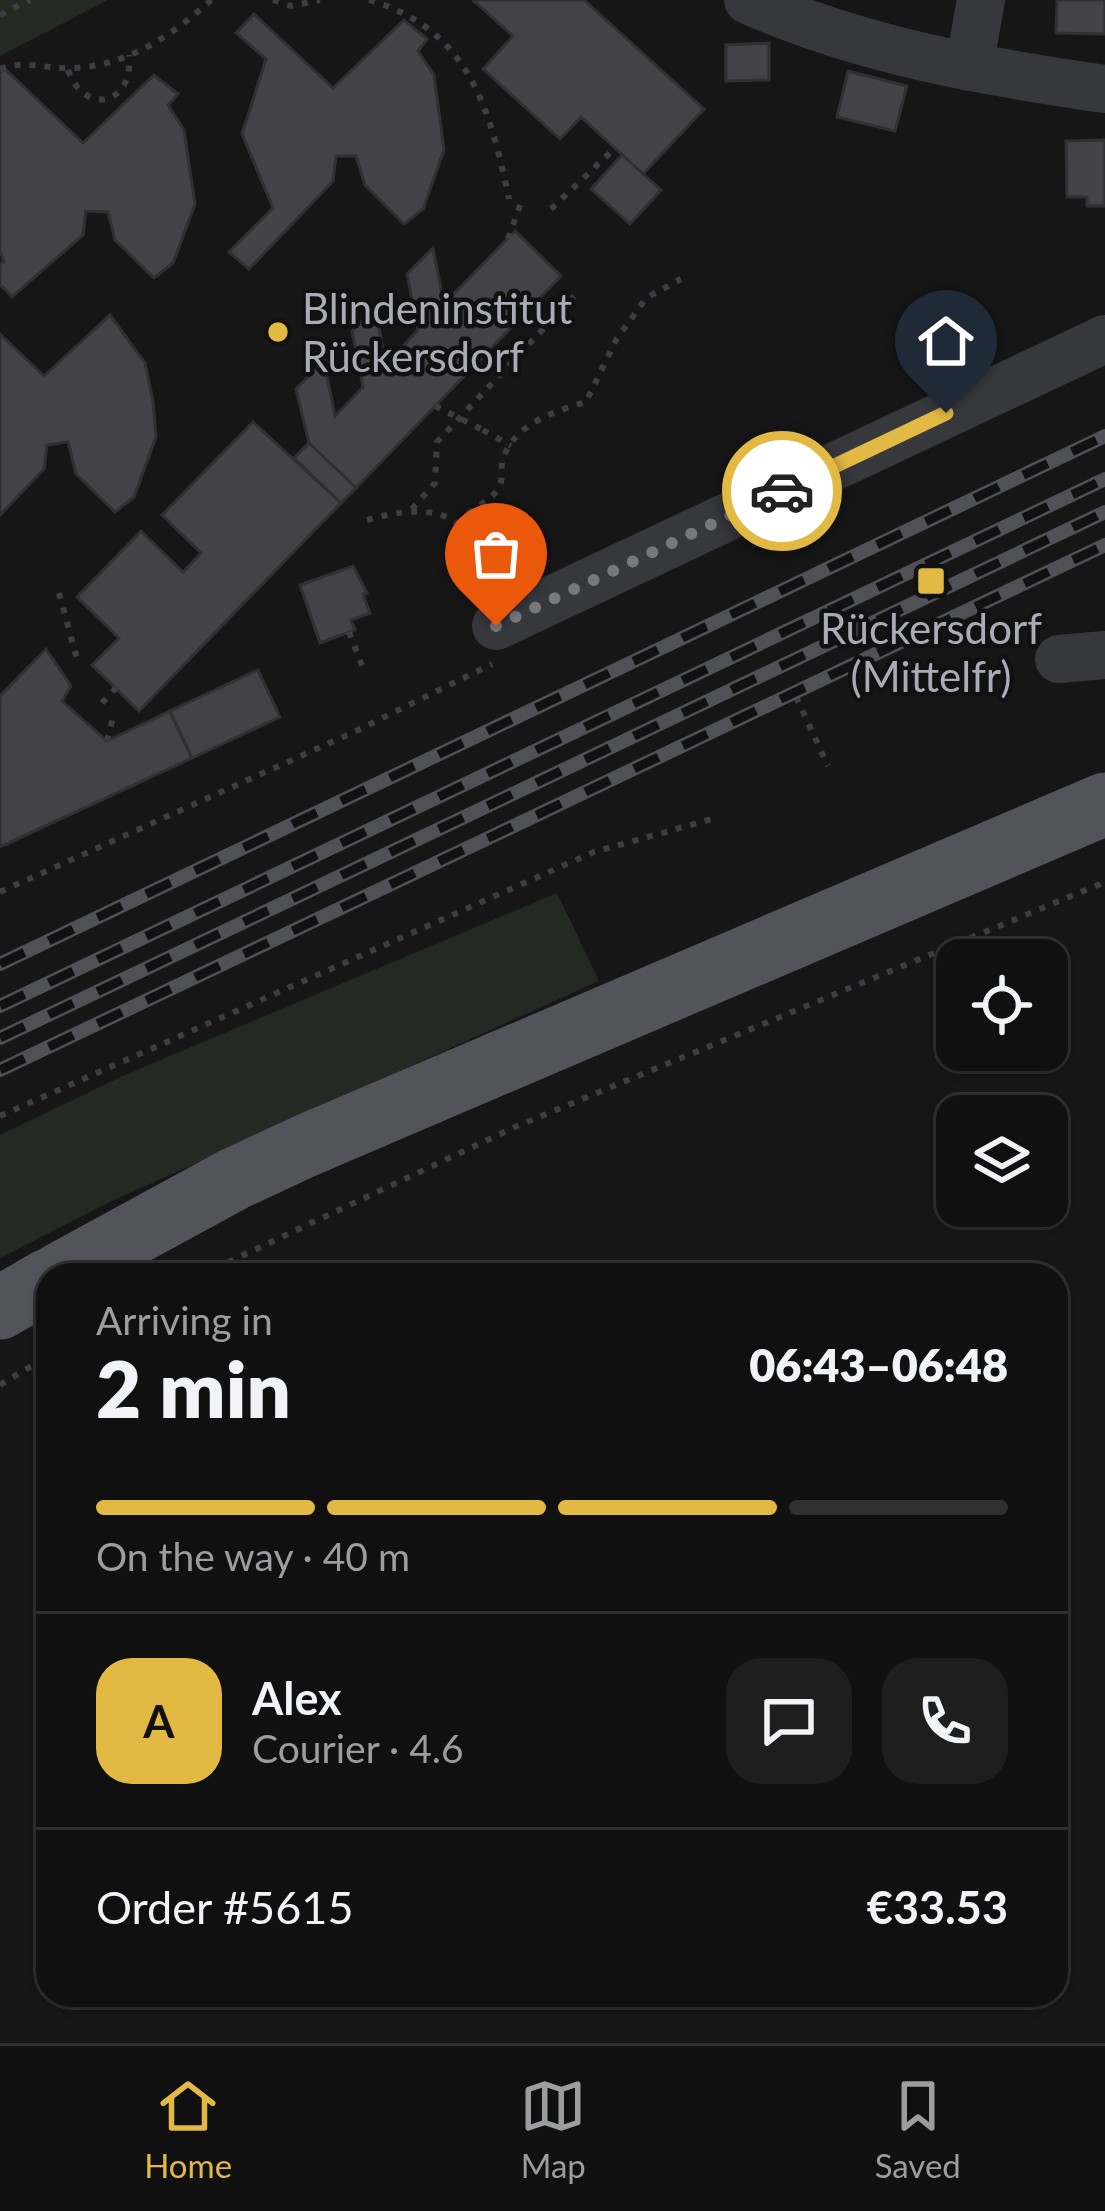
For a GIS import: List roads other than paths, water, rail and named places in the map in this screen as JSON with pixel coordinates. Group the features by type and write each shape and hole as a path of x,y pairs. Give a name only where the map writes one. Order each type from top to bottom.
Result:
{"main road":[{"path":"80,1263 305,1146 1105,804"},
{"path":"0,1308 36,1287"}],"street":[{"path":"748,0 811,28 892,52 1105,88"},
{"path":"969,67 981,0"},
{"path":"495,614 1105,339"}],"railway":[{"path":"0,964 1105,436"},
{"path":"0,1006 1105,479"},
{"path":"0,1038 1105,512"},
{"path":"0,1070 1105,545"}],"place":[{"name":"Blindeninstitut Rückersdorf","path":"278,332"},
{"name":"Rückersdorf (Mittelfr)","path":"931,581"}]}
